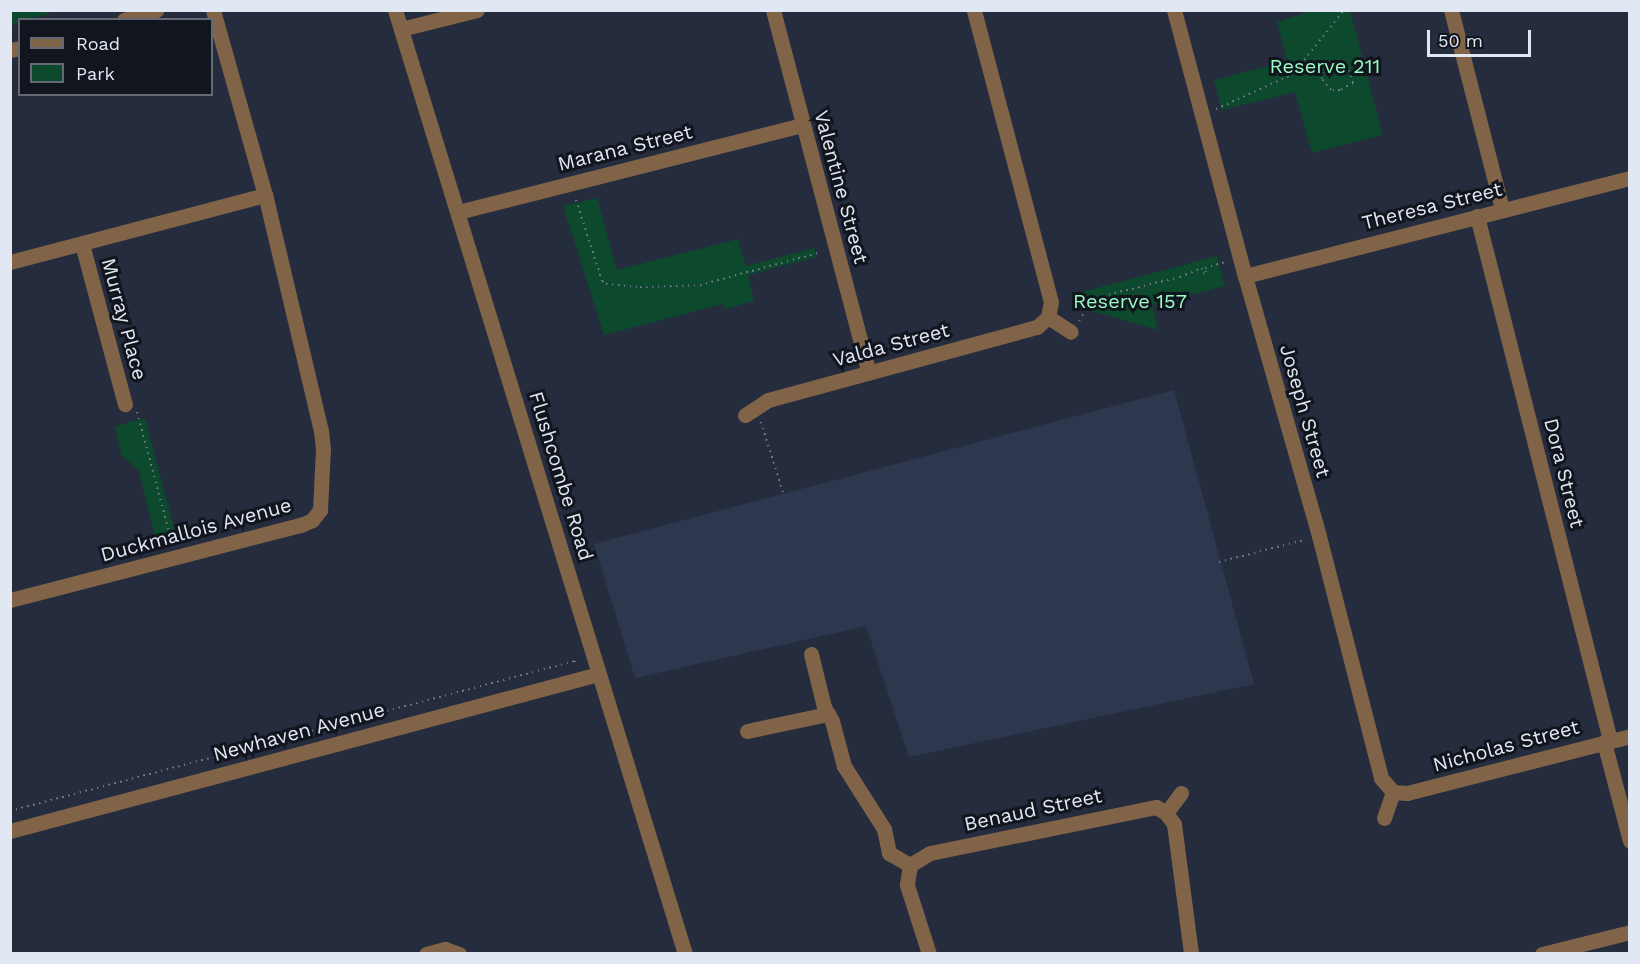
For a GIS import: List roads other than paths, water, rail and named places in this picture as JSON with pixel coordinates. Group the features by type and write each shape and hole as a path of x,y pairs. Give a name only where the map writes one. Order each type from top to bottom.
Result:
{"street":[{"path":"130,18 156,10"},
{"name":"Duckmallois Avenue","path":"10,600 301,525 312,520 322,503 321,431 265,195 213,10"},
{"name":"Flushcombe Road","path":"395,10 685,954"},
{"path":"401,29 477,10"},
{"name":"Valentine Street","path":"773,10 869,373"},
{"path":"974,10 1050,302 1048,317 1071,332"},
{"name":"Joseph Street","path":"1174,10 1245,276 1316,522 1381,778 1393,792"},
{"path":"1451,10 1502,209"},
{"name":"Marana Street","path":"458,212 802,125"},
{"name":"Theresa Street","path":"1245,276 1629,178"},
{"path":"10,262 265,195"},
{"name":"Dora Street","path":"1477,216 1607,741 1629,842"},
{"name":"Murray Place","path":"82,244 125,404"},
{"name":"Valda Street","path":"749,412 768,400 1037,327 1048,317"},
{"path":"812,654 824,707 832,722 844,766 884,829 889,853 910,865 907,885 929,954"},
{"name":"Newhaven Avenue","path":"10,831 598,674"},
{"path":"747,731 828,714"},
{"name":"Nicholas Street","path":"1393,792 1407,793 1629,735"},
{"path":"1384,818 1393,792"},
{"path":"1181,793 1166,813 1172,818 1176,831 1191,954"},
{"name":"Benaud Street","path":"910,865 930,853 1148,807 1166,813"},
{"path":"1542,954 1629,932"},
{"path":"426,954 445,949 459,953"}],"park label":[{"name":"Reserve 211","path":"1325,66"},
{"name":"Reserve 157","path":"1130,301"}]}
